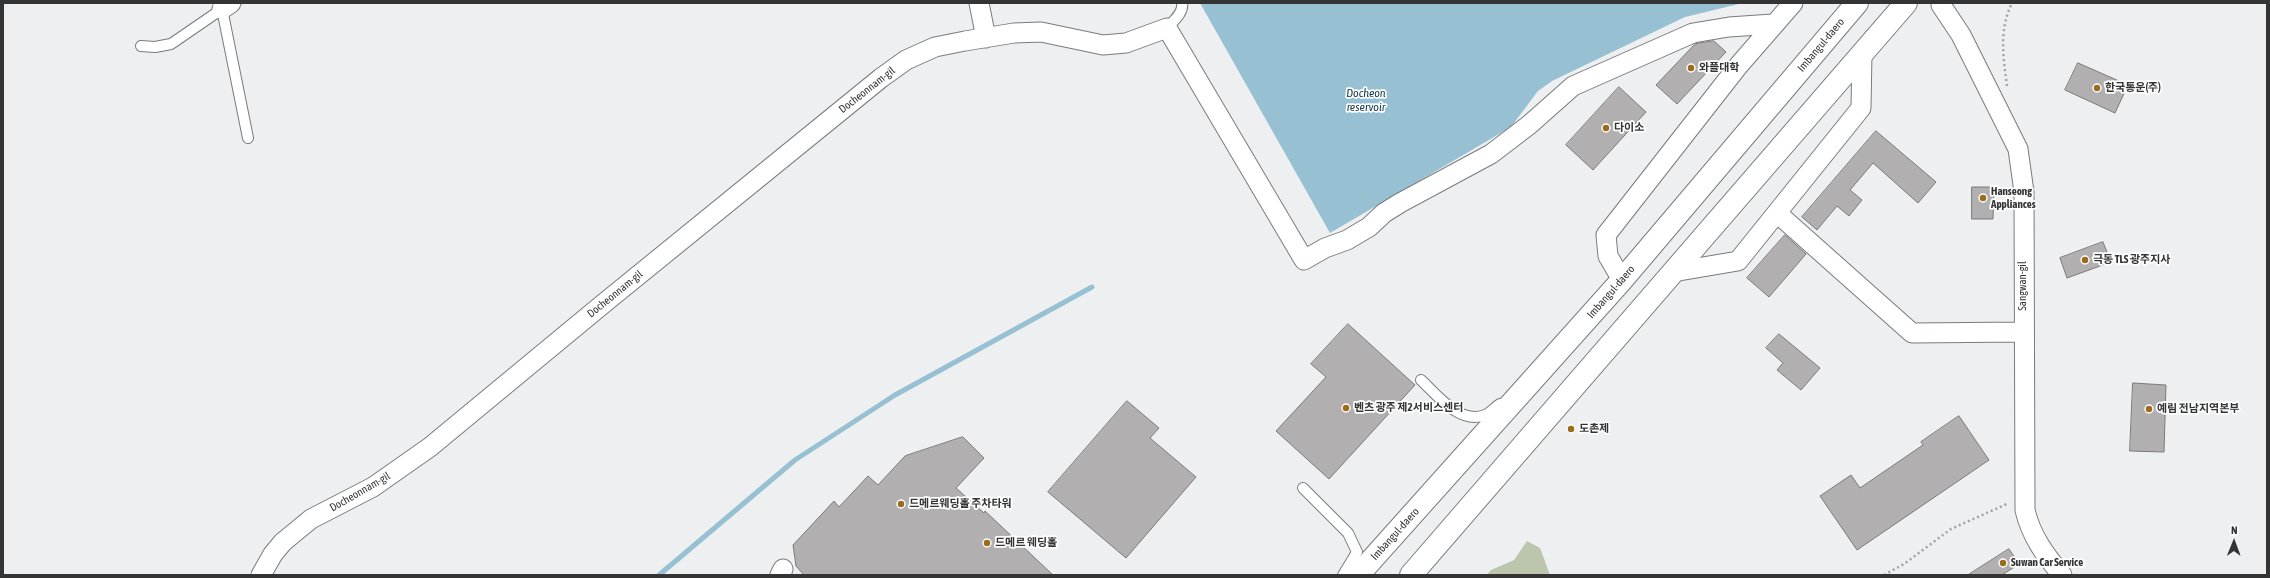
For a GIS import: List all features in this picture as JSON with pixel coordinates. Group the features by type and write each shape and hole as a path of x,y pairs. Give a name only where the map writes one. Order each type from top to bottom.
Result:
{"main road":[{"name":"Imbangul-daero","path":"1358,575 1622,280 1857,3"},
{"path":"1411,575 1906,3"}],"street":[{"path":"979,3 986,38"},
{"path":"1622,280 1608,256 1606,235 1773,24 1793,3"},
{"name":"Sangwan-gil","path":"1942,5 1961,35 2018,149 2024,192 2023,332 2025,510 2029,528 2041,550 2062,575"},
{"path":"1167,28 1304,260 1325,248 1347,240 1369,227 1384,213 1400,203 1457,174 1491,154 1529,125 1563,93 1574,86 1693,33 1729,27 1773,24"},
{"name":"Docheonnam-gil","path":"261,575 273,554 283,542 311,519 373,487 430,447 602,304 881,78 906,60 935,48 986,38 1041,32 1103,45 1126,43 1167,28"},
{"path":"1673,272 1738,261 1861,108 1862,53"},
{"path":"1777,213 1912,333 2023,332"}],"lane":[{"path":"1167,28 1183,8 1182,3"},
{"path":"141,46 155,47 172,44 227,6 248,138"},
{"path":"1421,380 1454,411 1470,417 1485,415 1533,379"},
{"path":"1303,488 1348,533 1357,552 1343,575"}],"path":[{"path":"2008,93 2003,31 2012,3"},
{"path":"1884,575 1904,564 1952,529 2024,497"}],"green space":[{"path":"1527,541 1540,548 1550,575 1487,575 1491,570 1514,560"}],"water":[{"name":"Docheon reservoir","path":"1200,3 1743,3 1685,17 1552,81 1538,91 1511,127 1330,233"}],"building":[{"name":"와플대학","path":"1714,41 1726,52 1677,104 1656,85 1695,44"},
{"name":"한국통운(주)","path":"2078,63 2128,85 2115,113 2065,90"},
{"name":"다이소","path":"1619,87 1646,112 1593,170 1566,145"},
{"path":"1876,131 1936,182 1918,203 1873,163 1850,190 1862,200 1849,216 1837,206 1817,230 1802,217"},
{"name":"Hanseong Appliances","path":"1972,187 1994,187 1993,219 1972,219"},
{"path":"1785,235 1806,254 1769,297 1747,278"},
{"name":"극동 TLS 광주지사","path":"2103,242 2111,262 2067,278 2060,258"},
{"name":"벤츠 광주 제2서비스센터","path":"1348,324 1415,385 1329,479 1276,431 1326,377 1311,364"},
{"path":"1779,334 1820,368 1801,390 1777,370 1783,363 1766,348"},
{"name":"예림 전남지역본부","path":"2133,383 2166,385 2164,452 2130,451"},
{"path":"1127,401 1159,428 1150,438 1196,477 1126,558 1048,492"},
{"path":"1959,416 1989,460 1857,550 1820,496 1851,475 1860,488 1923,445 1921,442"},
{"name":"드메르웨딩홀 주차타워","path":"963,437 984,458 956,488 984,513 985,511 1053,575 804,575 796,566 793,545 834,501 839,507 868,476 878,485 905,456"},
{"name":"Suwan Car Service","path":"2009,549 2019,564 2002,575 1968,575"}],"waterway":[{"path":"659,575 795,460 895,395 1092,287"}],"place":[{"name":"와플대학","path":"1691,68"},
{"name":"한국통운(주)","path":"2097,88"},
{"name":"다이소","path":"1606,128"},
{"name":"Hanseong Appliances","path":"1983,198"},
{"name":"극동 TLS 광주지사","path":"2085,260"},
{"name":"벤츠 광주 제2서비스센터","path":"1346,408"},
{"name":"예림 전남지역본부","path":"2149,409"},
{"name":"도촌제","path":"1571,429"},
{"name":"드메르웨딩홀 주차타워","path":"901,504"},
{"name":"드메르 웨딩홀","path":"987,543"},
{"name":"Suwan Car Service","path":"2003,563"}]}
